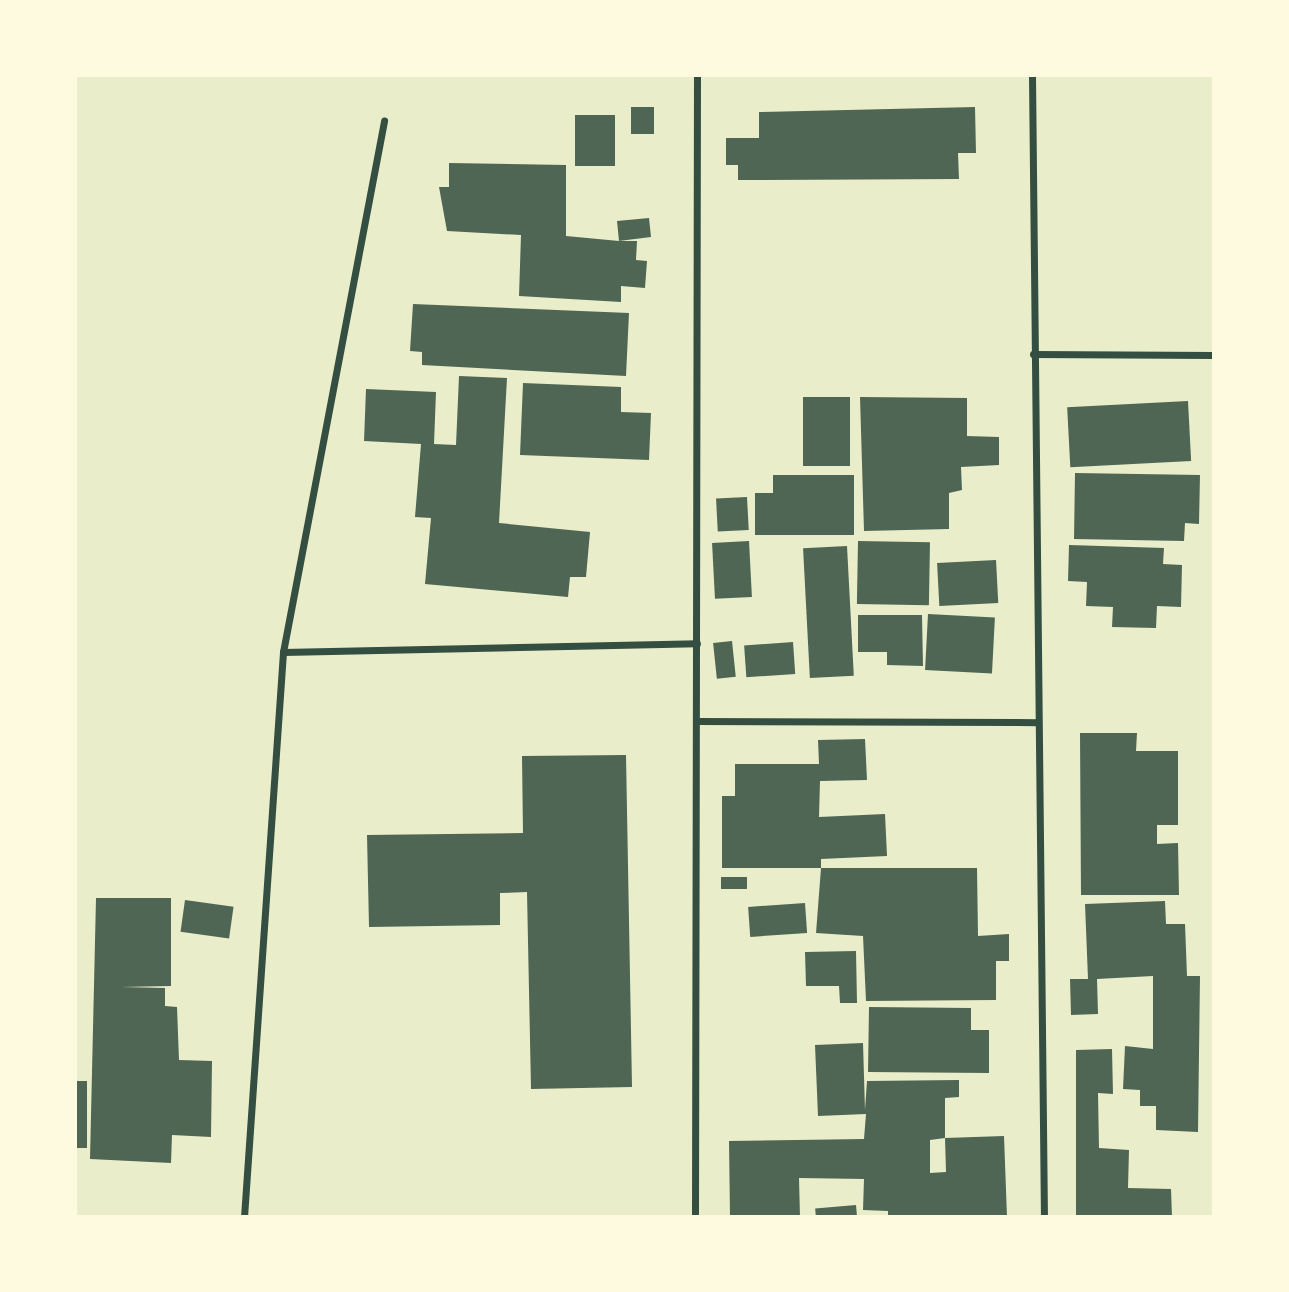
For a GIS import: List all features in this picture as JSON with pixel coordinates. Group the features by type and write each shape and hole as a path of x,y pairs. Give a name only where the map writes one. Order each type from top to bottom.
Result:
{"street":[{"path":"695,1217 697,75"},
{"path":"1032,75 1044,1217"},
{"path":"244,1217 283,652 384,121"},
{"path":"1033,354 1214,355"},
{"path":"283,652 697,643"},
{"path":"696,722 1038,722"}],"building":[{"path":"631,107 654,107 654,134 631,134"},
{"path":"975,107 976,153 958,153 959,179 738,180 738,165 726,165 726,138 759,138 759,112"},
{"path":"575,115 615,115 615,166 575,166"},
{"path":"449,163 566,165 566,236 637,241 636,260 647,261 645,288 621,286 621,302 519,296 521,235 447,231 439,187 449,187"},
{"path":"649,218 651,237 619,241 617,221"},
{"path":"413,304 629,313 626,376 422,365 422,352 410,351"},
{"path":"459,376 507,378 499,523 590,532 586,577 570,577 568,597 425,584 431,518 415,517 421,444 364,441 366,389 436,392 434,444 456,445"},
{"path":"523,383 621,387 621,412 651,413 649,460 520,455"},
{"path":"803,397 850,397 850,466 803,466"},
{"path":"860,397 967,398 967,436 999,437 999,465 961,467 962,490 949,493 949,529 864,531"},
{"path":"1188,401 1191,461 1070,467 1067,407"},
{"path":"1075,473 1200,475 1199,524 1185,523 1184,541 1074,539"},
{"path":"773,475 854,475 854,535 755,535 755,493 773,493"},
{"path":"747,497 749,530 718,532 716,499"},
{"path":"749,541 752,597 715,599 712,543"},
{"path":"858,541 930,542 929,605 857,604"},
{"path":"1069,545 1164,548 1163,564 1182,565 1181,607 1157,606 1156,628 1112,627 1113,607 1086,606 1087,582 1068,581"},
{"path":"847,546 854,676 810,678 803,548"},
{"path":"996,560 998,603 939,606 937,563"},
{"path":"928,614 995,618 992,673 925,670"},
{"path":"858,615 922,615 923,666 887,665 887,652 858,652"},
{"path":"732,641 736,677 717,679 713,643"},
{"path":"793,642 795,674 746,677 744,645"},
{"path":"1080,733 1137,733 1136,751 1178,751 1178,825 1157,825 1157,844 1178,843 1179,895 1081,895"},
{"path":"865,739 867,780 820,781 819,817 885,814 887,856 821,859 821,868 722,868 722,796 735,796 735,764 819,764 818,740"},
{"path":"626,755 632,1087 531,1089 527,892 500,893 500,925 369,927 367,835 523,833 522,756"},
{"path":"821,868 977,868 978,936 1009,934 1009,961 996,961 996,1000 866,1001 863,936 816,933"},
{"path":"721,877 747,877 747,889 721,889"},
{"path":"96,898 171,898 171,986 121,987 165,988 165,1006 177,1007 179,1060 212,1061 211,1137 172,1135 171,1163 90,1159"},
{"path":"185,900 234,907 229,939 181,932"},
{"path":"1165,901 1166,924 1185,924 1187,976 1200,976 1198,1132 1156,1130 1156,1106 1140,1106 1140,1090 1123,1089 1125,1046 1153,1049 1153,976 1097,979 1098,1014 1071,1015 1070,979 1088,979 1085,904"},
{"path":"805,903 807,933 750,937 748,907"},
{"path":"856,951 857,1003 840,1003 839,986 806,986 805,952"},
{"path":"869,1007 971,1008 971,1030 989,1030 989,1073 868,1072"},
{"path":"863,1043 865,1110 867,1081 959,1080 959,1097 945,1098 945,1138 1004,1136 1007,1217 888,1217 888,1211 863,1210 864,1179 799,1178 800,1217 730,1217 729,1141 864,1139 866,1114 818,1116 815,1045","holes":["945,1138 946,1172 930,1173 930,1140"]},
{"path":"1112,1049 1113,1094 1098,1093 1099,1148 1129,1150 1128,1188 1171,1189 1172,1217 1076,1217 1076,1050"},
{"path":"75,1081 87,1081 87,1148 75,1148"},
{"path":"856,1205 857,1217 816,1217 815,1209"}]}
